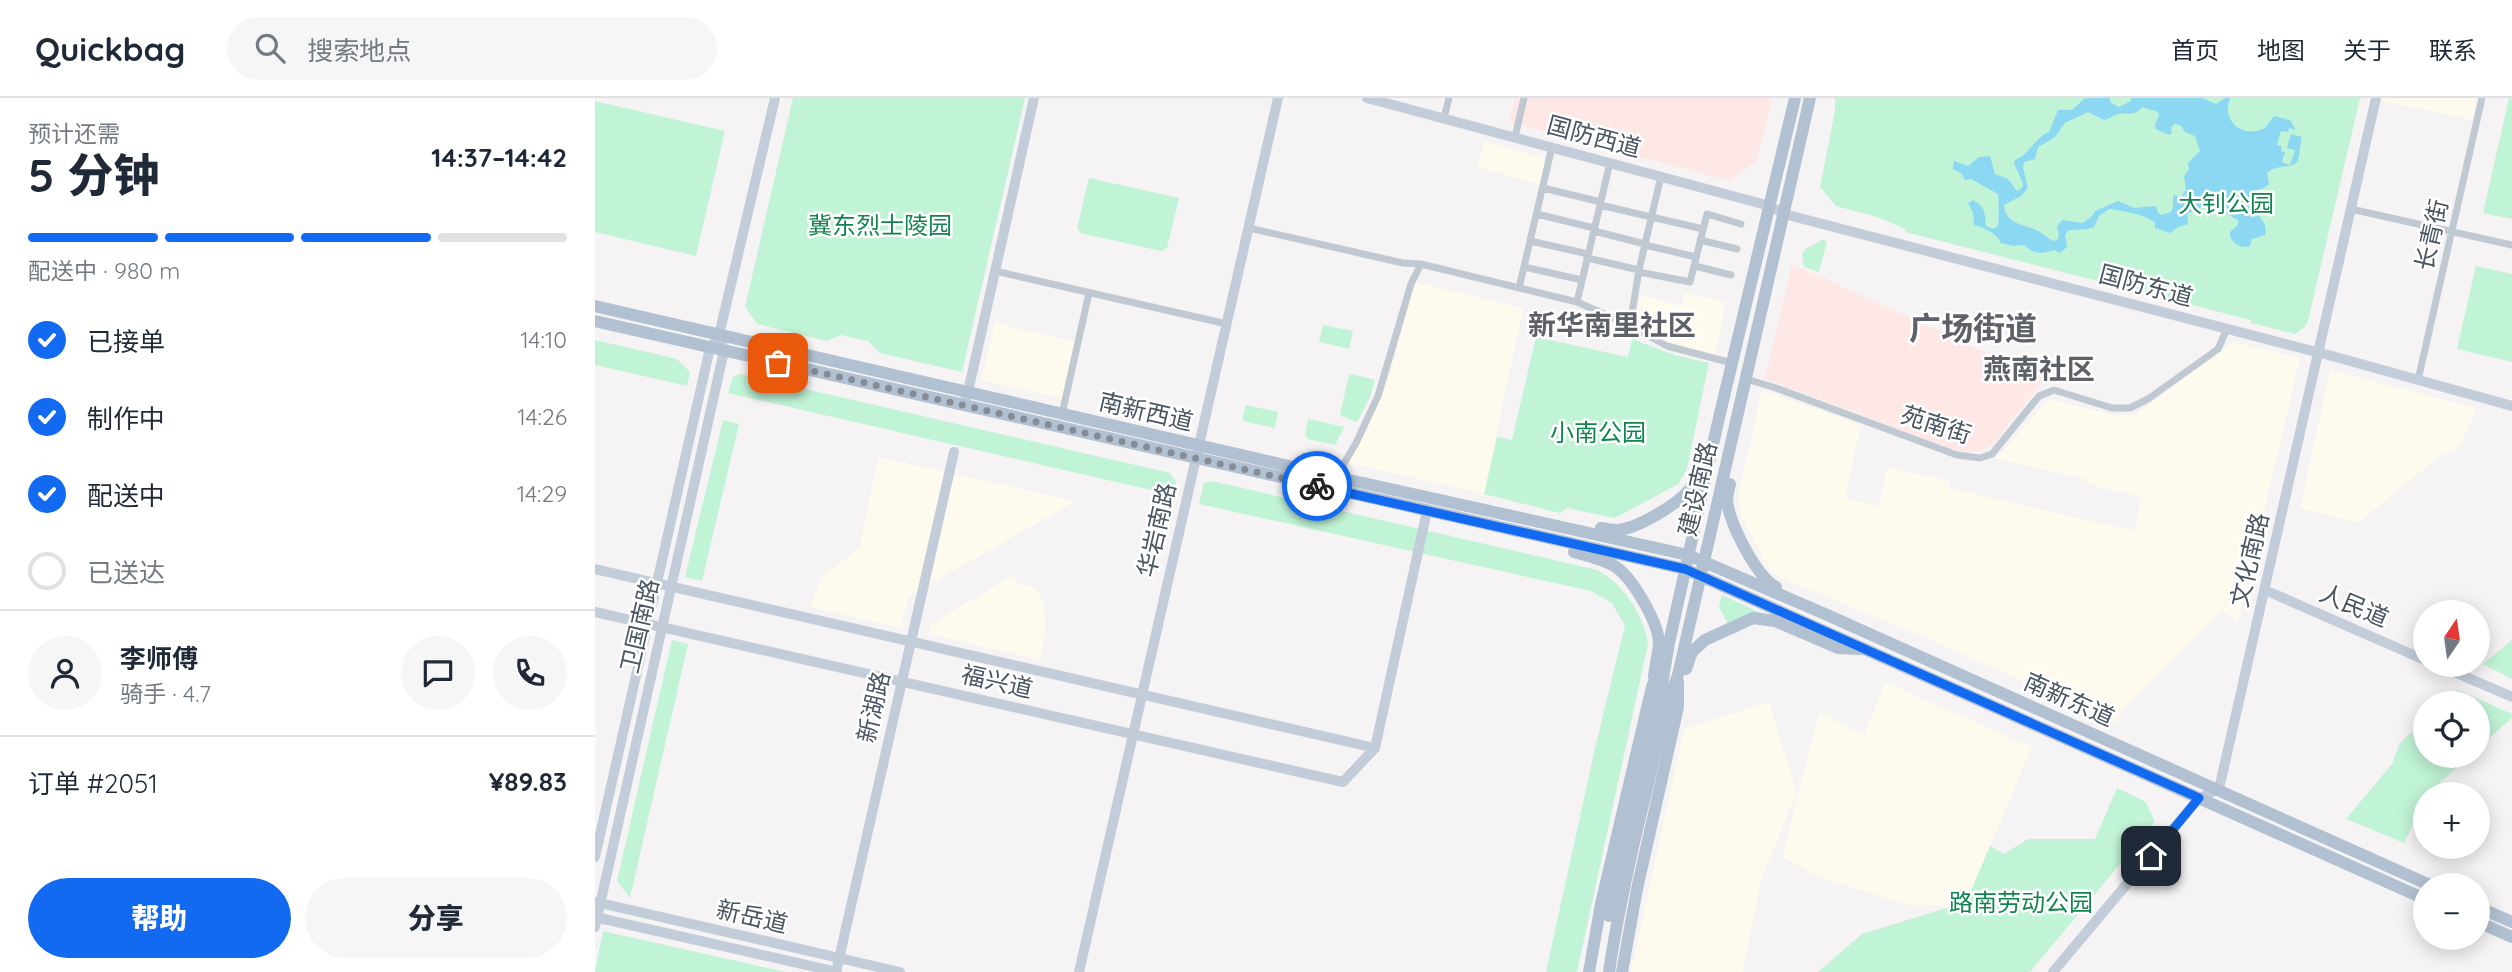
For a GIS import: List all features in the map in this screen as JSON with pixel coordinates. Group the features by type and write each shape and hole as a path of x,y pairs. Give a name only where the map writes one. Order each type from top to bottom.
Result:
{"main road":[{"name":"建设南路","path":"1601,972 1621,859 1660,696 1688,555 1795,98"},
{"name":"建设南路","path":"1609,972 1640,818 1669,698 1678,674 1810,98"},
{"name":"南新西道","path":"595,306 1062,414 1427,511 1685,569"},
{"name":"南新西道","path":"595,321 965,405 1336,477 1688,555"},
{"path":"1544,523 1574,521 1617,530 1640,524 1681,499 1691,488 1718,422"},
{"path":"1727,459 1732,472 1727,497 1729,509 1759,573 1772,585 1825,614"},
{"path":"1546,538 1572,551 1606,561 1627,578 1652,618 1659,642 1653,687 1601,904 1589,972"},
{"name":"南新东道","path":"1688,555 1702,568 1867,649 2413,894"},
{"name":"南新东道","path":"1685,569 1702,568 1825,614 2413,877"},
{"path":"1622,972 1637,889 1687,662 1692,652 1705,640 1744,620 1762,618 1838,648 1867,649"},
{"path":"1653,687 1669,643"},
{"path":"1678,674 1678,707"},
{"path":"2490,912 2512,922"},
{"path":"2490,927 2512,937"}],"street":[{"name":"卫国南路","path":"595,857 711,348 719,334 775,98"},
{"path":"965,405 1034,98"},
{"name":"华岩南路","path":"1079,972 1278,98"},
{"name":"国防西道","path":"1367,98 1770,206"},
{"path":"1444,118 1449,98"},
{"path":"1515,137 1524,98"},
{"name":"文化南路","path":"2219,789 2376,98"},
{"name":"长青街","path":"2418,380 2482,98"},
{"path":"1519,288 1552,147"},
{"path":"1577,302 1610,163"},
{"path":"1630,326 1639,271 1661,176"},
{"path":"1543,188 1703,229"},
{"name":"国防东道","path":"1770,206 1784,214 2320,353 2512,406"},
{"path":"2351,209 2512,245"},
{"path":"1537,214 1696,257"},
{"path":"1530,241 1687,282 1691,279 1695,266 1707,214 1741,223"},
{"path":"1249,228 1403,263 1421,264 1577,302 1667,346 1732,363"},
{"path":"1700,240 1737,249"},
{"path":"1336,477 1356,443 1378,396 1411,284 1421,264"},
{"path":"1695,266 1731,275"},
{"path":"1524,267 1582,280"},
{"path":"995,271 1227,324"},
{"path":"1062,414 1089,293"},
{"name":"苑南街","path":"1746,379 1957,456 1980,458 1992,454 2045,392 2054,390 2112,408 2130,408 2148,399 2218,349 2227,329"},
{"name":"卫国南路","path":"596,921 597,903 724,351 719,334"},
{"name":"新湖路","path":"836,972 954,452"},
{"path":"1375,748 1427,511"},
{"name":"福兴道","path":"595,569 1375,748 1343,782 595,612"},
{"name":"人民道","path":"2265,590 2413,655"},
{"path":"2466,677 2512,697"},
{"path":"2053,972 2199,798 2219,789"},
{"name":"新岳道","path":"597,903 900,972"},
{"name":"新岳道","path":"596,921 836,972"}],"shaded area":[{"path":"1515,98 1772,98 1757,160 1730,181 1509,122"},
{"path":"2383,98 2477,98 2472,120 2383,101"},
{"path":"1485,141 1548,160 1542,185 1477,167"},
{"path":"1792,264 2044,379 1994,443 1983,450 1973,452 1958,451 1765,379"},
{"path":"1414,282 1523,308 1484,494 1349,463 1391,373"},
{"path":"1685,293 1726,302 1715,356 1667,343 1639,327 1634,321 1641,295 1681,306"},
{"path":"995,323 1076,342 1064,399 981,380"},
{"path":"2233,342 2300,358 2238,623 2222,611 2122,711 2116,723 1922,636 1780,578 1767,567 1740,513 1738,496 1762,390 1861,425 1845,498 1879,506 1887,468 1950,481 1950,488 2134,531 2141,497 2086,484 2087,479 1996,459 2049,399 2117,416 2136,414"},
{"path":"2330,370 2476,408 2461,446 2437,458 2358,523 2300,508"},
{"path":"878,457 1076,501 909,596 901,628 810,607 823,577 860,547"},
{"path":"1013,575 1019,585 1032,586 1043,600 1046,623 1040,660 929,634 931,624"},
{"path":"1885,682 2032,747 1970,893 1953,906 1908,905 1819,877 1782,857 1819,713 1864,735"},
{"path":"1769,702 1797,793 1762,877 1743,972 1631,972 1684,729"}],"green space":[{"name":"冀东烈士陵园","path":"793,98 1025,98 962,372 880,353 868,341 841,335 827,341 757,324 745,307"},
{"name":"大钊公园","path":"1835,98 2360,98 2308,321 2305,327 2295,334 2251,323 2251,320 1905,232 1905,229 1877,217 1836,206 1820,187 1835,111"},
{"path":"2509,98 2512,98 2512,219 2483,213"},
{"path":"595,101 725,131 696,256 595,232"},
{"path":"1089,178 1179,198 1167,248 1161,251 1080,233 1077,228"},
{"path":"1822,240 1827,241 1819,272 1804,267 1802,255 1805,249"},
{"path":"2476,266 2512,274 2512,362 2457,349"},
{"path":"1323,325 1353,331 1349,349 1319,342"},
{"name":"小南公园","path":"1536,337 1628,357 1632,339 1672,354 1709,363 1687,469 1678,484 1615,518 1567,508 1560,513 1484,494 1497,437 1512,440"},
{"path":"595,340 677,359 690,372 687,386 595,365"},
{"path":"740,374 1170,473 1176,482 1173,495 728,393 733,377"},
{"path":"1349,375 1375,380 1370,397 1357,422 1340,415"},
{"path":"1246,405 1278,412 1275,428 1242,421"},
{"path":"1308,419 1344,427 1335,445 1308,439 1305,435"},
{"path":"723,420 739,424 702,581 685,577"},
{"path":"1212,481 1597,570 1624,591 1642,622 1648,644 1577,972 1546,972 1625,626 1612,603 1591,591 1199,504 1204,483"},
{"path":"1722,595 1763,614 1729,625 1719,607"},
{"path":"672,640 688,644 630,898 617,881"},
{"path":"2512,640 2512,679 2490,668 2490,658"},
{"path":"2490,704 2512,714 2512,718 2490,737"},
{"path":"2413,731 2413,768 2456,768 2441,782 2413,782 2413,824 2404,843 2346,819 2392,764 2400,743"},
{"name":"路南劳动公园","path":"2117,788 2146,802 2155,822 2030,972 1818,972 1862,934 1953,906 1970,893 1990,846 2004,854 2028,839 2095,839"},
{"path":"603,931 772,969 786,972 595,972"}],"water":[{"path":"2109,98 2111,103 2119,107 2131,101 2131,98 2202,98 2216,104 2230,98 2228,107 2231,121 2242,130 2257,131 2265,128 2274,116 2290,120 2296,130 2289,128 2288,132 2281,131 2277,145 2282,146 2281,151 2285,152 2282,162 2290,165 2295,150 2287,148 2291,134 2302,137 2298,160 2293,165 2276,168 2267,173 2269,184 2255,191 2252,199 2266,228 2265,235 2252,239 2250,246 2238,245 2233,241 2230,232 2238,225 2238,220 2207,204 2187,214 2188,224 2170,233 2155,228 2155,223 2146,218 2109,209 2099,216 2094,227 2067,231 2067,247 2060,253 2054,250 2038,253 2024,245 2001,243 1990,231 1974,225 1973,212 1968,203 1973,200 1984,210 1986,226 1993,229 1998,226 1998,194 1971,179 1965,180 1961,173 1953,169 1954,161 1968,166 1979,157 1990,156 1995,174 2008,179 2017,191 2023,184 2015,160 2049,132 2058,110 2072,110 2084,99","holes":["2142,107 2158,112 2156,129 2169,135 2174,124 2180,125 2185,132 2195,136 2200,151 2188,163 2189,169 2184,176 2186,190 2181,197 2173,195 2171,212 2161,215 2156,206 2134,208 2118,201 2095,211 2083,223 2062,220 2057,227 2057,240 2053,241 2008,217 2004,205 2021,196 2028,188 2024,162 2035,159 2038,147 2054,138 2065,123 2088,112 2104,120 2115,115 2136,112"]}],"way so far":[{"path":"778,363 1317,486"}],"district":[{"name":"新华南里社区","path":"1612,325"},
{"name":"广场街道","path":"1973,329"},
{"name":"燕南社区","path":"2039,369"}],"route":[{"path":"1317,486 1685,569 2199,798 2151,856"}]}
